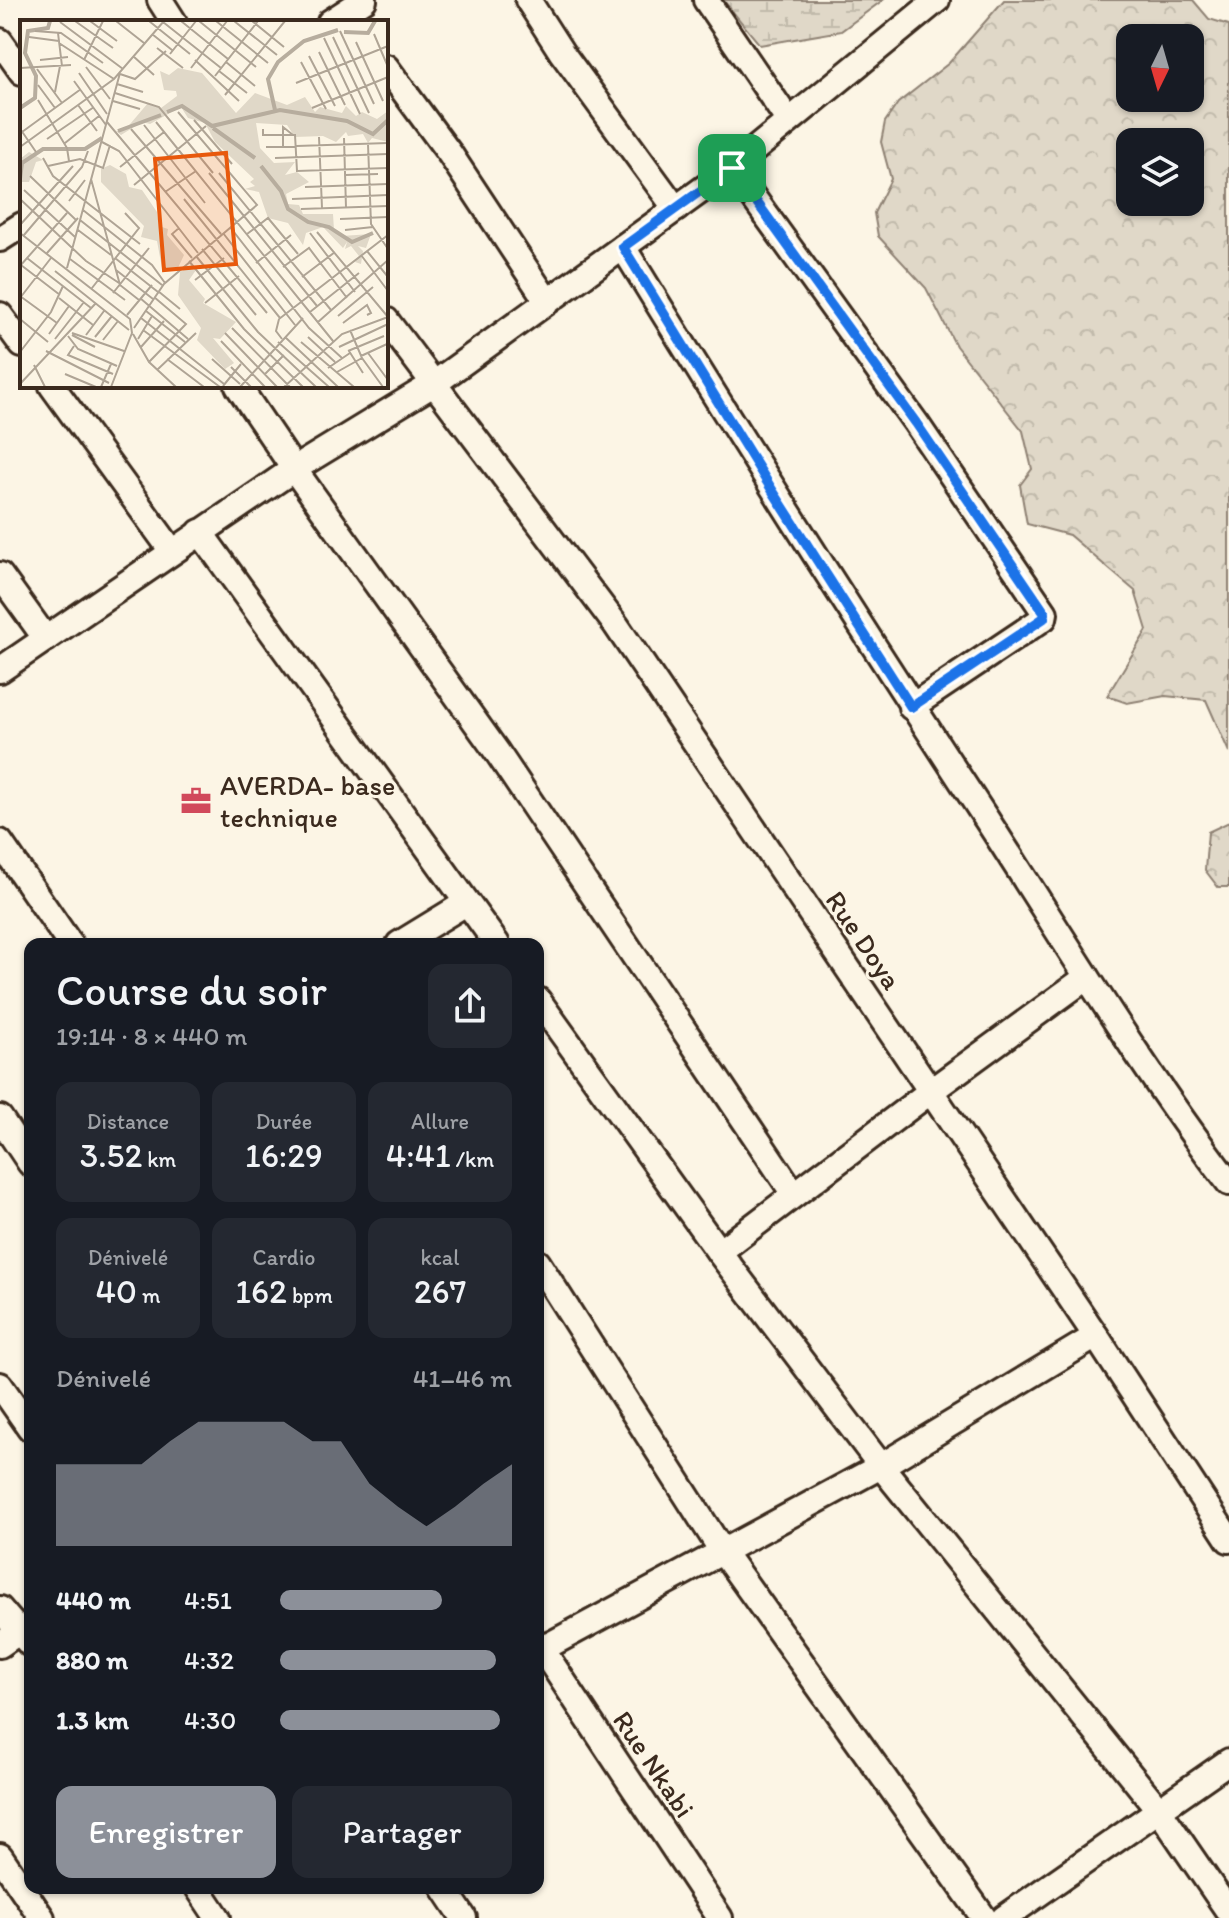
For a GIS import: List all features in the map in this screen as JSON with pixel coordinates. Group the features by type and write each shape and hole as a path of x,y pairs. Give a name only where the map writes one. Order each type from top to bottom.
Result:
{"street":[{"path":"160,0 173,20"},
{"path":"528,0 562,53 676,209"},
{"path":"706,0 788,120"},
{"path":"0,670 294,469 435,383 732,168 937,0"},
{"path":"0,41 20,69"},
{"path":"388,70 450,154 547,301"},
{"path":"732,168 916,423 1045,613 1044,618 911,707"},
{"path":"0,239 20,226"},
{"path":"623,247 774,493 911,707 1087,977 1229,1183"},
{"path":"0,315 20,342"},
{"name":"Rue Doya","path":"388,323 616,625 1096,1336 1229,1540"},
{"path":"53,388 172,551"},
{"path":"239,388 497,752 794,1194"},
{"path":"200,532 492,938"},
{"path":"0,575 46,639"},
{"path":"0,842 66,938"},
{"path":"409,938 466,903"},
{"path":"719,1252 1087,977"},
{"path":"544,1015 881,1466 1159,1810 1229,1912"},
{"path":"11,1132 24,1153"},
{"path":"544,1272 722,1551 984,1918"},
{"path":"544,1644 881,1466 1096,1336"},
{"path":"0,1385 24,1419"},
{"path":"0,1609 24,1630"},
{"path":"0,1645 24,1634"},
{"name":"Rue Nkabi","path":"544,1652 720,1918"},
{"path":"1004,1918 1229,1761"},
{"path":"0,1856 24,1891"},
{"path":"26,1894 42,1918"},
{"path":"202,1894 218,1918"},
{"path":"448,1894 464,1918"}],"green space":[{"path":"723,0 883,0 841,31 760,45"},
{"path":"1004,0 1193,0 1209,19 1229,25 1229,752 1206,700 1165,696 1127,703 1107,696 1147,630 1135,591 1069,535 1027,524 1020,485 1032,469 1023,431 956,346 926,288 878,236 874,213 891,179 881,142 885,122 898,103 949,63"},
{"path":"1229,822 1229,887 1218,887 1205,870 1208,832"}],"place":[{"name":"AVERDA- base technique","path":"196,801"}],"route":[{"path":"732,168 916,423 1045,613 1044,618 911,707 774,493 623,247 732,168"}]}
